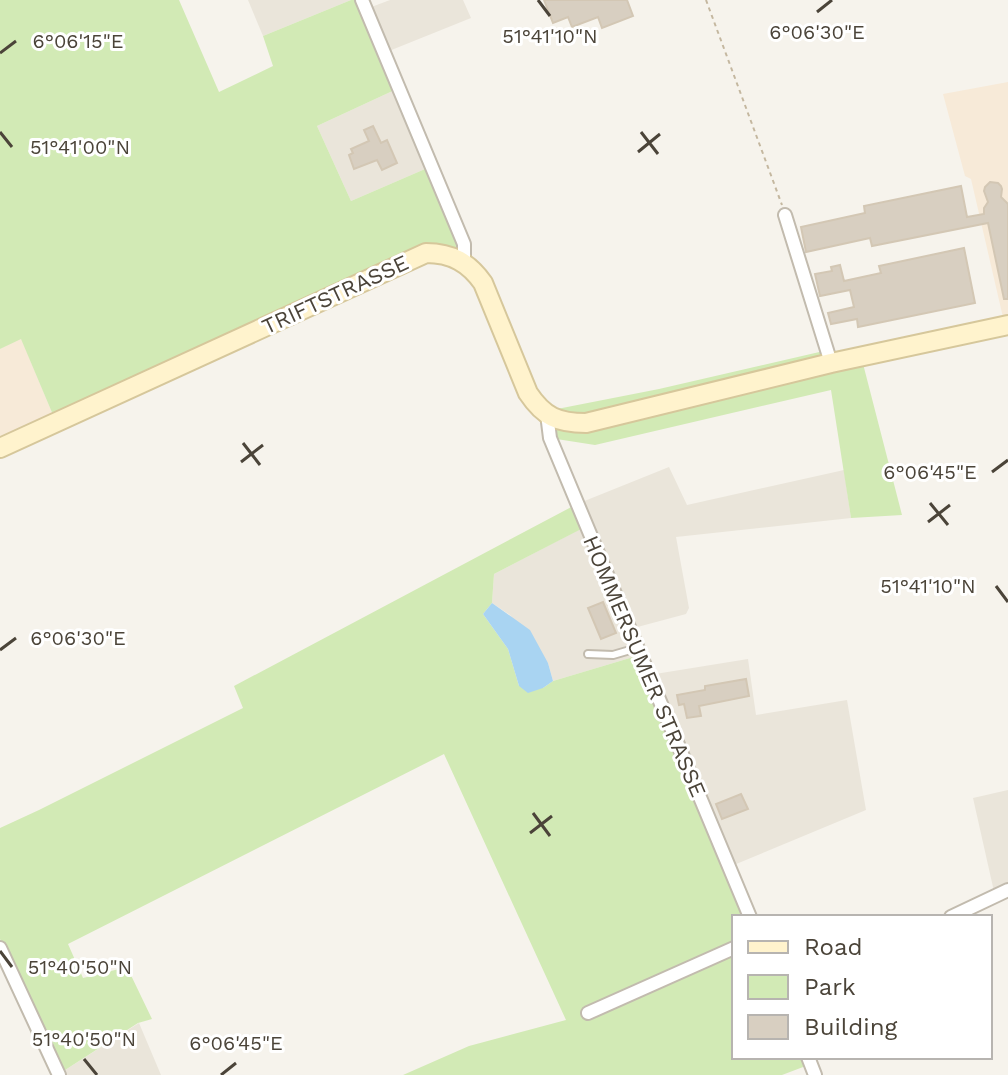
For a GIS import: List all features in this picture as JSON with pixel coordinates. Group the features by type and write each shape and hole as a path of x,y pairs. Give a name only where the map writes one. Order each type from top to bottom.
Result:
{"street":[{"path":"362,0 464,244 464,262 483,283 528,393 547,414 567,423 586,423 831,363 1008,325"},
{"path":"785,215 831,363"},
{"name":"TRIFTSTRASSE","path":"0,448 426,253 438,253 464,262"},
{"name":"HOMMERSUMER STRASSE","path":"547,414 550,438 749,915"},
{"path":"955,915 1008,890"},
{"path":"0,948 59,1075"},
{"path":"588,1013 732,949"}],"lane":[{"path":"588,654 613,655 637,648"}],"path":[{"path":"706,0 785,215"}],"shaded area":[{"path":"248,0 351,0 263,36"},
{"path":"390,0 463,0 471,18 384,53 366,9"},
{"path":"1008,82 1008,325 1005,326 971,179 965,176 943,94"},
{"path":"399,88 432,166 351,201 317,126"},
{"path":"21,338 56,422 0,448 0,349"},
{"path":"669,467 687,505 844,470 851,518 676,537 689,608 686,614 630,629 640,655 553,681 548,663 510,615 492,603 494,574 586,526 577,504"},
{"path":"748,659 756,715 847,700 866,810 729,867 649,675"},
{"path":"1008,790 1008,890 995,896 973,798"},
{"path":"139,1023 161,1075 63,1075 62,1072"}],"green space":[{"path":"0,0 179,0 219,92 273,66 263,36 351,0 362,0 399,88 317,126 351,201 432,166 464,262 438,253 56,422 21,339 0,349"},
{"path":"828,350 832,363 861,356 902,515 851,518 831,390 595,445 550,438 547,414 557,409"},
{"path":"577,504 587,526 494,574 492,603 483,614 508,649 519,686 543,688 553,681 640,655 749,915 732,915 732,1059 809,1059 811,1064 782,1075 403,1075 469,1046 566,1020 444,754 68,944 83,978 127,967 152,1019 138,1023 62,1072 0,939 0,828 243,708 234,686"}],"water":[{"path":"492,603 530,630 548,663 553,681 543,688 528,693 519,686 508,649 483,614"}],"building":[{"path":"544,0 627,0 633,16 602,28 598,17 572,27 568,17 553,23"},
{"path":"373,126 381,143 387,140 397,163 382,170 377,160 354,169 349,155 353,153 351,149 369,141 364,130"},
{"path":"990,182 1001,186 1001,197 1008,204 1008,299 1004,299 988,223 872,246 870,238 806,252 801,227 865,213 864,206 961,186 967,217 984,214 988,202 984,191"},
{"path":"964,248 975,303 858,327 857,319 831,324 828,313 854,307 850,290 820,296 815,274 832,271 831,267 840,265 844,281 881,273 879,266"},
{"path":"603,602 616,633 601,639 588,608"},
{"path":"746,679 749,696 699,706 701,716 687,718 684,704 679,705 677,695 705,690 705,686"},
{"path":"741,794 748,809 722,819 716,804"}]}
